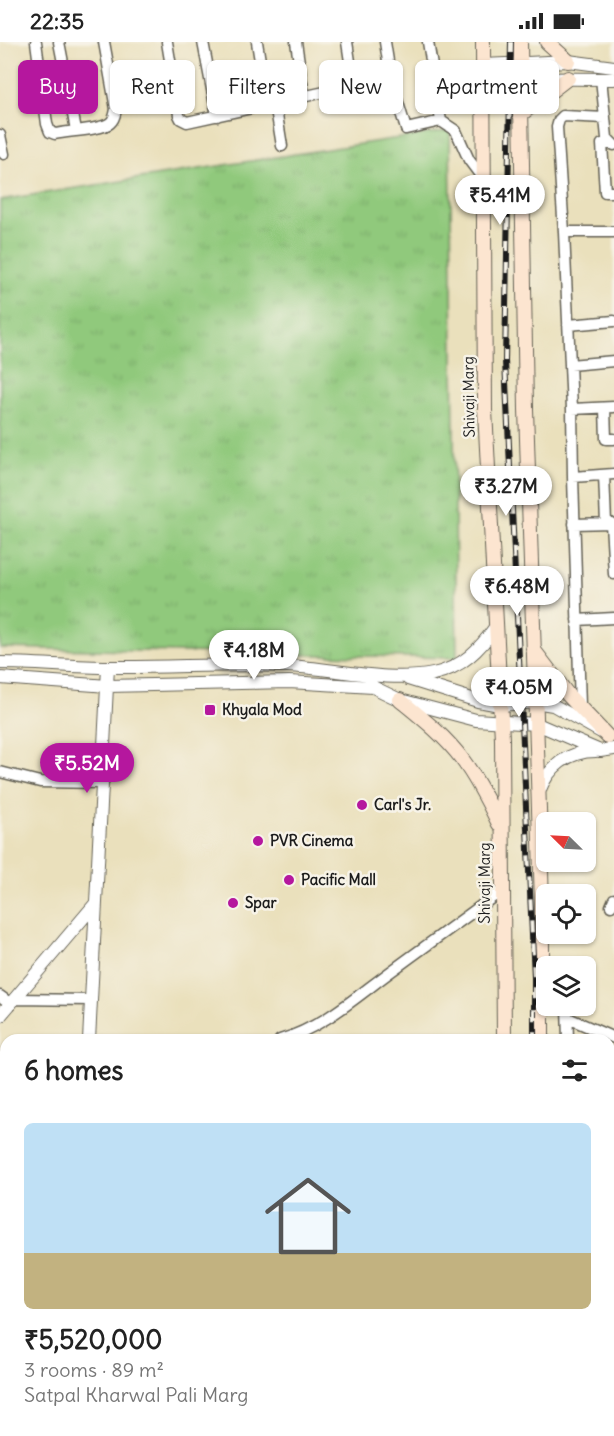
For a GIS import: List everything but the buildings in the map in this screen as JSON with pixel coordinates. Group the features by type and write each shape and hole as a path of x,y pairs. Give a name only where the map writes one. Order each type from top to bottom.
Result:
{"main road":[{"name":"Shivaji Marg","path":"483,42 484,60"},
{"path":"519,60 520,42"},
{"path":"547,42 568,61"},
{"path":"543,956 533,649 520,115 568,78"},
{"name":"Shivaji Marg","path":"484,114 485,410 502,739 504,1034"},
{"path":"533,649 551,674 612,744"},
{"path":"400,700 436,730 461,758 483,789 502,828"},
{"path":"542,1034 543,1016"}],"street":[{"path":"36,42 49,129 56,134 103,126 111,123 115,116 116,109 104,42"},
{"path":"60,42 76,130"},
{"path":"167,42 181,119 187,122 226,114"},
{"path":"203,42 217,116"},
{"path":"258,42 262,60"},
{"path":"296,42 299,60"},
{"path":"346,42 349,60"},
{"path":"385,42 388,60"},
{"path":"428,42 441,121 456,132 470,160 484,180"},
{"path":"559,63 568,61 614,67"},
{"path":"559,77 614,79"},
{"path":"601,78 607,138 613,144"},
{"path":"274,114 282,146"},
{"path":"401,114 406,129 441,121"},
{"path":"580,707 572,409 557,127 563,116 605,118"},
{"path":"0,135 4,154"},
{"path":"613,144 602,144 605,192 614,192"},
{"path":"564,232 614,232"},
{"path":"568,325 614,321"},
{"path":"570,365 614,361"},
{"path":"572,409 610,407 606,439 614,439"},
{"path":"573,477 609,474 614,574"},
{"path":"574,524 610,523"},
{"path":"577,620 614,618"},
{"path":"0,663 108,667 288,666 401,677 432,674 450,669 467,659 482,646 496,626"},
{"path":"89,1034 108,667"},
{"path":"401,677 478,701 500,705 535,702 553,705 612,744 600,751 573,754 561,761 543,781 538,794"},
{"path":"0,678 108,686 289,682 374,687 400,700 476,720 537,724 600,751"},
{"path":"0,772 40,782 103,783"},
{"path":"298,1034 331,1017 502,890"},
{"path":"0,1016 96,903"},
{"path":"0,996 13,1001 91,1000"},
{"path":"568,1034 568,1018 605,1034"}],"green space":[{"path":"450,130 457,658 0,648 0,200"}],"railway":[{"path":"511,42 505,361 534,977 534,1034"}],"place":[{"name":"Khyala Mod","path":"210,710"},
{"name":"Carl's Jr.","path":"362,805"},
{"name":"PVR Cinema","path":"258,841"},
{"name":"Pacific Mall","path":"289,880"},
{"name":"Spar","path":"233,903"}]}
